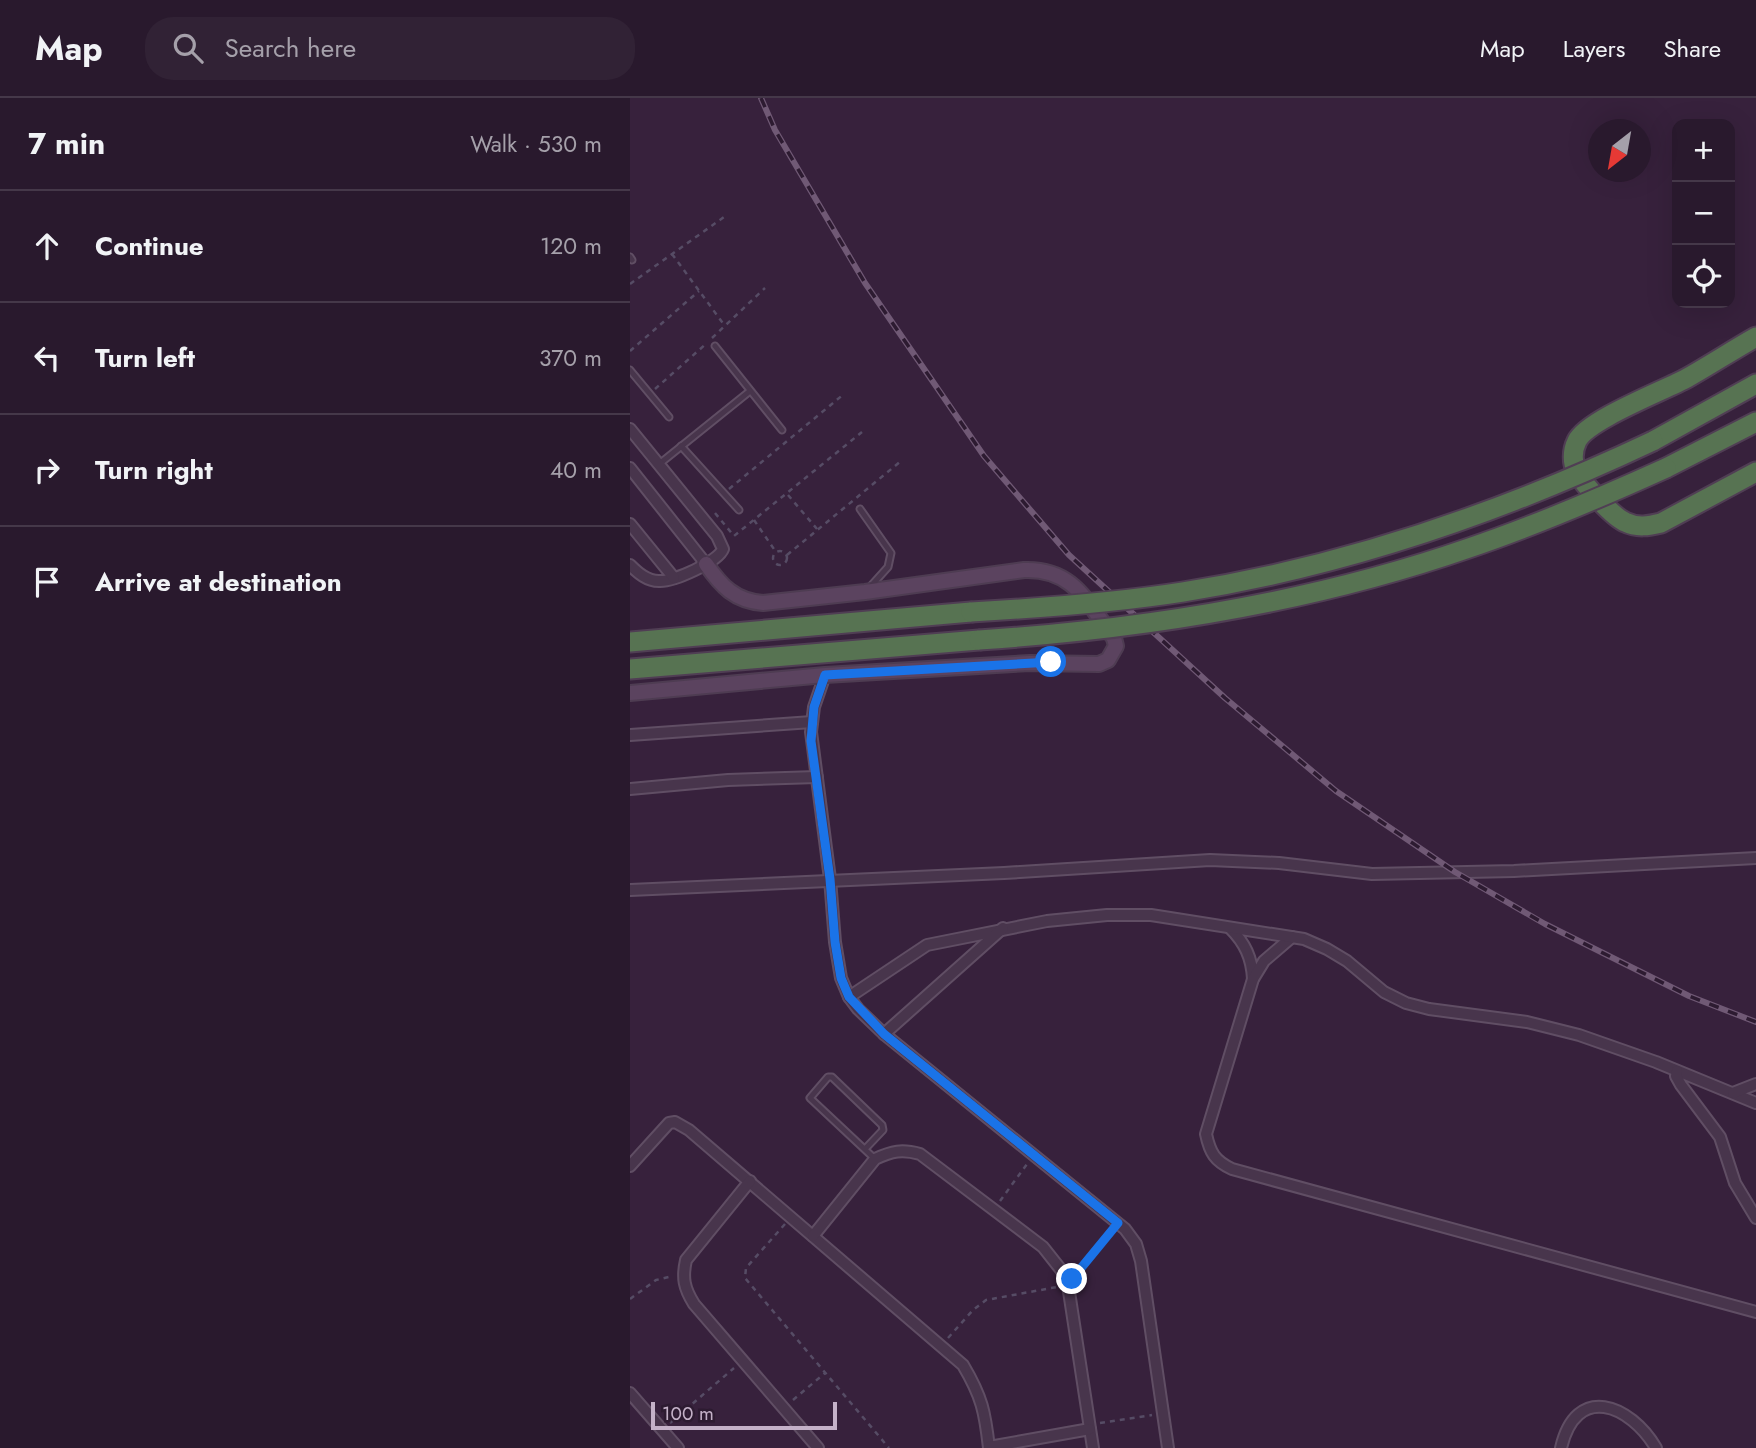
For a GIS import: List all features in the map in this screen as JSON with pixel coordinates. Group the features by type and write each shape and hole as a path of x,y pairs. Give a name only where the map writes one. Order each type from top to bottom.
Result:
{"highway":[{"path":"1756,337 1686,378 1591,426 1576,442 1573,453 1578,474 1613,515 1636,526 1661,523 1756,472"},
{"path":"630,642 1042,608 1159,595 1322,564 1390,545 1490,511 1589,472 1653,441 1756,384"},
{"path":"630,669 1050,635 1133,626 1250,607 1332,589 1457,552 1535,524 1666,468 1756,422"}],"street":[{"path":"630,429 723,549 721,555 706,564 661,582 650,580 630,565"},
{"path":"630,468 724,589 740,598 756,602 866,592 1024,570 1049,571 1059,575 1075,588 1114,638 1116,646 1108,660 1099,664 1030,663 825,675 630,693"},
{"path":"630,524 674,578"},
{"path":"825,675 814,707 811,741 830,879 835,942 841,978 849,997 884,1034 1118,1223 1136,1244 1141,1261 1168,1448"},
{"path":"630,735 812,722"},
{"path":"630,789 728,780 817,777"},
{"path":"630,890 1004,873 1210,860 1279,863 1372,874 1514,871 1756,858"},
{"path":"849,997 926,945 1046,921 1107,915 1151,915 1304,939 1347,961 1384,992 1406,1003 1553,1028 1605,1044 1756,1102"},
{"path":"884,1034 1003,928"},
{"path":"1230,928 1248,951 1253,979"},
{"path":"1292,937 1264,961 1253,979 1206,1134 1213,1156 1220,1163 1232,1169 1756,1312"},
{"path":"1677,1071 1676,1076 1681,1085 1720,1136 1735,1183 1756,1218"},
{"path":"1733,1093 1756,1084"},
{"path":"630,1166 663,1127 675,1122 689,1130 963,1365 978,1390 986,1418 989,1448 1090,1427"},
{"path":"813,1236 875,1159 889,1152 905,1150 920,1154 1048,1252 1062,1271 1068,1285 1093,1448"},
{"path":"750,1181 686,1260 682,1275 685,1291 818,1448"},
{"path":"630,1394 678,1448"},
{"path":"1561,1448 1567,1430 1575,1419 1586,1409 1598,1405 1612,1408 1634,1420 1656,1448"}],"lane":[{"path":"715,346 782,430"},
{"path":"630,370 669,417"},
{"path":"658,465 750,391"},
{"path":"681,446 739,510"},
{"path":"860,509 891,553 888,567 866,592"},
{"path":"865,1149 883,1130 882,1125 832,1077 828,1077 810,1098 875,1159"}],"path":[{"path":"630,284 724,217"},
{"path":"672,254 725,326"},
{"path":"630,351 699,291"},
{"path":"724,494 844,394"},
{"path":"709,507 734,537 862,432"},
{"path":"777,552 773,556 776,565 785,564 786,555 901,461"},
{"path":"787,494 817,529"},
{"path":"754,520 777,552 786,555"},
{"path":"993,1210 1034,1154"},
{"path":"792,1217 746,1268 745,1278 889,1448"},
{"path":"941,1346 986,1300 1068,1285 1118,1223"},
{"path":"630,1298 656,1280 682,1275"},
{"path":"662,1430 743,1361"},
{"path":"784,1408 825,1373"},
{"path":"1090,1427 1164,1414"}],"railway":[{"path":"761,98 775,130 865,283 984,456 1069,555 1225,698 1336,791 1455,872 1545,924 1689,996 1756,1022"}],"route":[{"path":"1051,662 825,675 814,707 811,741 825,833 835,942 841,978 849,997 884,1034 1118,1223 1072,1279"}]}
